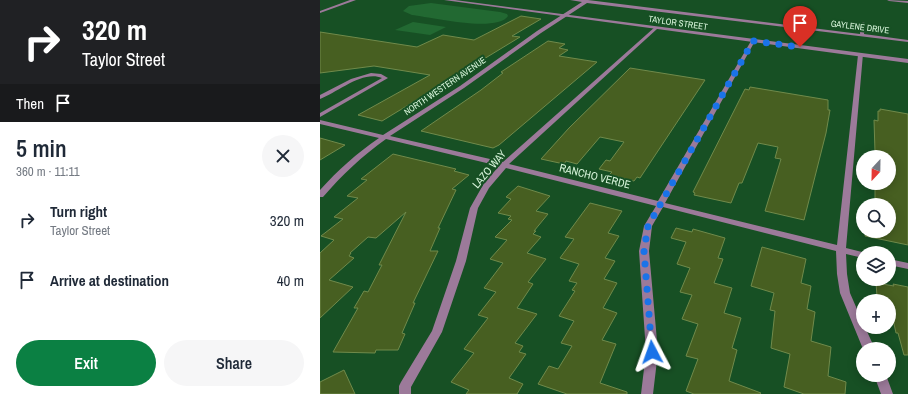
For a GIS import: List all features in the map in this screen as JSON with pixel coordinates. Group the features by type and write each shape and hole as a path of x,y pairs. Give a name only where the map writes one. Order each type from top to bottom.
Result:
{"street":[{"path":"320,12 354,0"},
{"name":"TAYLOR STREET","path":"446,0 908,61"},
{"name":"GAYLENE DRIVE","path":"572,0 908,41"},
{"path":"762,0 774,0"},
{"path":"889,0 908,2"},
{"name":"NORTH WESTERN AVENUE","path":"320,195 351,163 384,138 462,87 517,46 587,1"},
{"path":"862,35 863,23"},
{"name":"LAZO WAY","path":"404,394 405,386 423,358 437,332 462,261 474,208 486,187 504,165 655,28"},
{"path":"647,394 652,352 644,251 648,226 659,204 753,41"},
{"path":"861,55 841,250 842,274 845,293 866,342"},
{"name":"RANCHO VERDE","path":"320,122 504,165 856,253"},
{"path":"896,263 908,266"},
{"path":"883,382 887,394"}],"lane":[{"path":"320,97 362,76 379,75 386,78 320,115"}],"green space":[{"path":"431,3 500,12 507,14 508,16 501,21 478,24 447,21 412,15 403,11 409,6"},
{"path":"413,22 446,27 430,35 395,30"}],"building":[{"path":"521,16 541,19 512,36 520,37 382,121 358,115 430,75 374,66 320,73 320,32 417,47 443,35 474,40"},
{"path":"548,41 565,44 559,48 568,50 559,56 597,62 499,145 493,148 421,131 481,90 503,73 501,72"},
{"path":"630,68 705,80 640,178 637,177 634,181 609,175 612,172 599,169 606,160 610,161 624,142 600,137 577,164 566,161 564,164 541,159 569,128"},
{"path":"750,87 828,100 828,110 830,110 826,133 804,220 765,211 781,159 775,158 778,147 758,143 742,183 739,183 731,203 694,195 695,193 693,192 745,89 749,90"},
{"path":"880,109 908,114 908,245 875,238 896,238 896,198 875,198 875,190 896,190 896,150 875,150 874,120 878,121 878,111 880,111"},
{"path":"320,138 345,145 320,160"},
{"path":"393,154 456,169 454,171 469,175 452,189 456,190 438,228 440,228 430,251 438,251 413,303 415,303 402,333 405,334 398,350 376,350 375,353 333,352 358,308 354,308 364,291 368,292 382,265 379,265 406,212 376,238 368,237 350,253 349,256 354,258 329,280 353,287 320,318 320,253 334,240 321,236 343,219 334,217 358,198 347,196 367,180 361,179"},
{"path":"518,186 550,196 536,211 548,214 533,234 541,237 527,253 546,259 528,282 533,284 517,308 537,314 515,343 523,346 519,352 526,354 509,378 523,384 517,394 466,394 469,390 451,382 474,353 464,349 488,318 478,315 496,292 484,288 503,263 490,259 507,240 495,237 512,220 508,219 511,216 498,213 511,199 506,197"},
{"path":"590,203 622,211 608,233 619,236 605,258 615,261 604,279 617,283 603,308 617,313 602,340 616,344 600,383 627,392 627,394 567,394 538,384 549,366 558,369 572,346 561,343 574,321 559,316 575,291 572,290 577,283 569,281 579,264 560,258 574,239 565,237"},
{"path":"676,228 692,232 693,229 725,238 718,258 723,259 714,283 732,288 724,313 741,318 732,348 737,350 729,381 761,393 760,394 694,394 686,391 698,359 686,356 698,324 682,319 692,295 680,292 690,268 677,264 686,242 671,238"},
{"path":"762,247 806,259 801,283 811,286 807,309 815,312 811,341 831,347 828,376 846,382 845,394 804,394 784,387 790,354 771,348 775,311 770,310 774,293 751,286"},
{"path":"896,285 908,287 908,355 904,355 898,333 896,333 896,294 877,294 876,286 896,286"},
{"path":"344,370 355,394 320,394 320,382"}],"route":[{"path":"652,352 644,251 648,226 659,204 753,41 800,47"}]}
